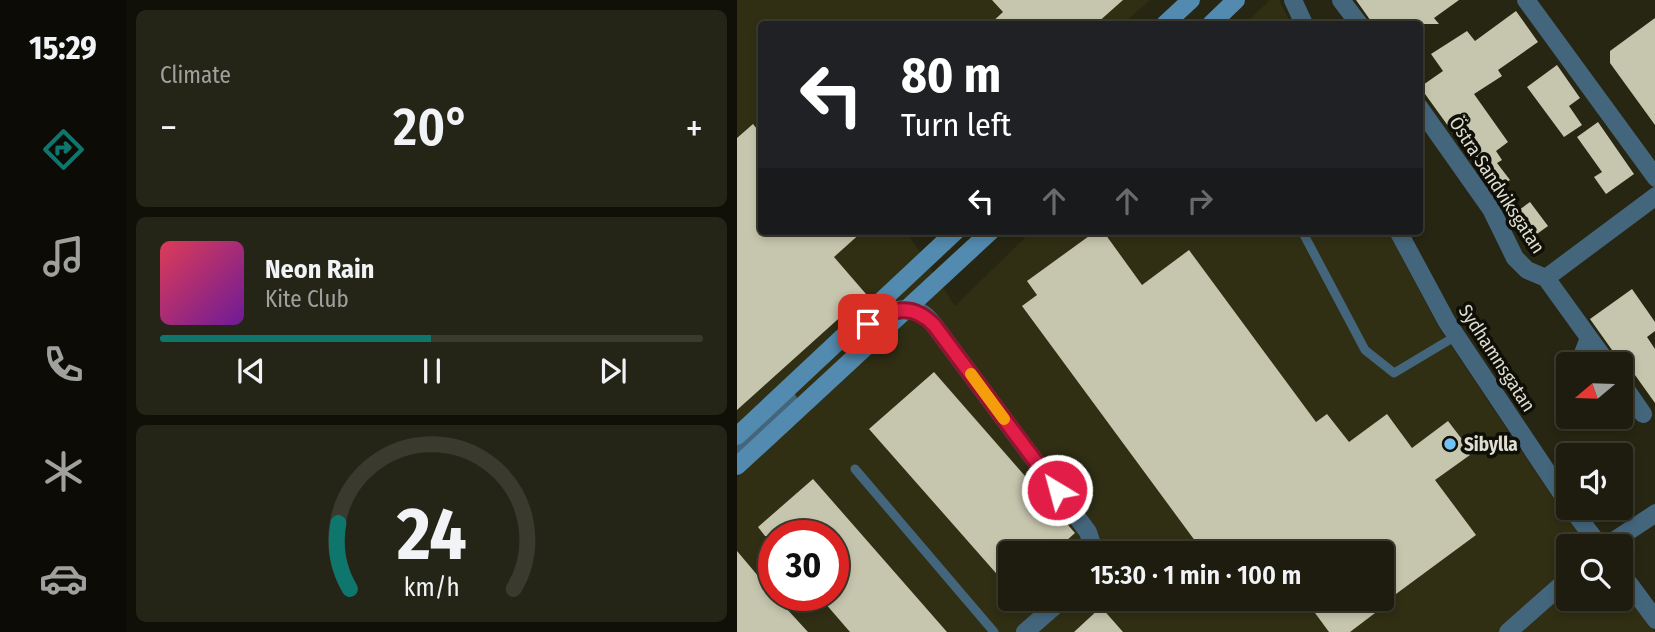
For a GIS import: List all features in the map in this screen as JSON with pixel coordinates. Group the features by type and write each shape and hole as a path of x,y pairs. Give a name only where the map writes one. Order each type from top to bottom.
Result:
{"main road":[{"path":"1168,21 1191,0"},
{"path":"1214,21 1236,0"},
{"path":"737,436 952,235"},
{"path":"737,466 987,235"}],"street":[{"path":"1293,0 1303,21"},
{"path":"1341,0 1357,21"},
{"path":"1526,0 1655,178"},
{"name":"Östra Sandviksgatan","path":"1423,113 1491,209 1515,258 1527,270 1546,278 1599,352"},
{"name":"Östra Sandviksgatan","path":"1546,278 1655,196"},
{"name":"Sydhamnsgatan","path":"1401,235 1456,335 1556,485"},
{"path":"737,449 868,324 884,314 903,309 922,313 1088,532 1091,541"},
{"path":"1584,352 1589,338"},
{"path":"1633,399 1643,414"},
{"path":"1624,534 1655,513"},
{"path":"1580,520 1591,534"},
{"path":"1508,632 1556,590"},
{"path":"1633,590 1655,620"},
{"path":"1025,632 1049,611"}],"lane":[{"path":"1304,235 1365,350 1394,373 1456,335"},
{"path":"855,469 994,632"}],"shaded area":[{"path":"737,0 1150,0 1126,21 758,21 758,235 909,235 955,306 1028,235 1390,235 1439,328 1556,502 1556,520 1569,520 1580,534 1556,534 1556,611 1633,611 1633,601 1655,632 737,632"},
{"path":"1270,0 1279,0 1290,21 1248,21"}],"building":[{"path":"992,0 1123,0 1099,21 993,21 1003,12"},
{"path":"1356,0 1459,0 1434,18 1439,24 1423,24 1423,21 1371,21"},
{"path":"1516,11 1538,42 1498,70 1502,76 1474,94 1508,142 1496,151 1502,160 1497,163 1510,180 1495,191 1423,91 1423,85 1443,71 1431,54 1467,31 1475,41"},
{"path":"1655,18 1655,125 1610,63 1610,51"},
{"path":"1557,65 1580,98 1569,106 1582,125 1564,137 1527,87"},
{"path":"1598,122 1634,174 1606,194 1594,177 1602,172 1577,137"},
{"path":"753,124 758,130 758,235 859,235 834,257 866,294 737,410 737,138"},
{"path":"1530,202 1548,226 1530,239 1512,215"},
{"path":"1090,235 1106,235 1142,285 1189,250 1316,422 1327,414 1349,442 1387,414 1412,448 1448,421 1471,451 1468,453 1470,455 1435,480 1476,535 1394,595 1394,541 1195,541 1022,306 1037,295 1027,281"},
{"path":"1632,289 1655,322 1655,331 1647,337 1655,349 1655,403 1633,372 1633,352 1613,352 1590,319"},
{"path":"934,372 1075,533 1066,541 998,541 998,575 869,429"},
{"path":"813,479 849,520 766,520"},
{"path":"849,520 947,632 850,632 832,611 849,611"},
{"path":"737,551 758,576 758,611 789,611 808,632 737,632"},
{"path":"1097,611 1105,611 1123,632 1074,632"},
{"path":"1314,611 1378,611 1350,632 1329,632"}],"slow traffic":[{"path":"971,374 1004,419"}],"place":[{"name":"Sibylla","path":"1450,444"}],"route":[{"path":"868,324 884,314 903,309 922,313 934,325 1057,490"}]}
